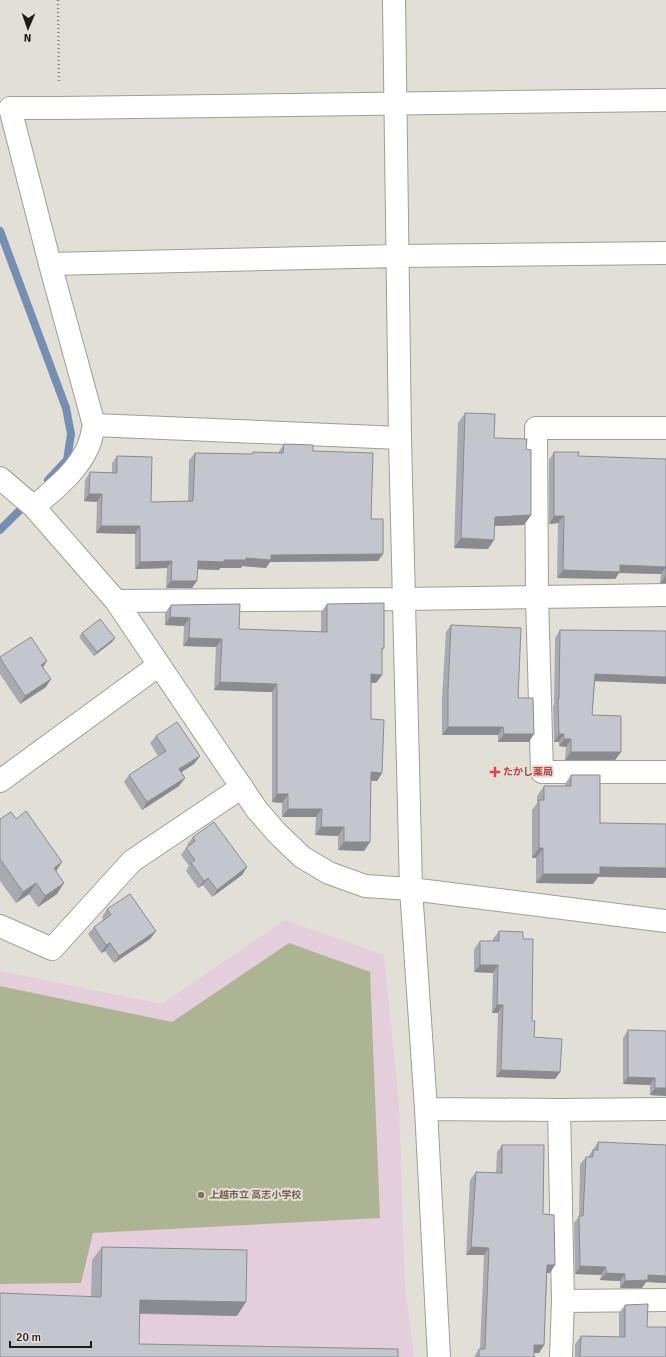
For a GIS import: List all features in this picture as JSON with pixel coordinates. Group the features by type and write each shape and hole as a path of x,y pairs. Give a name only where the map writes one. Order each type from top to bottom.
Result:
{"street":[{"path":"394,0 400,438 411,889 426,1109 439,1357"},
{"path":"32,505 64,481 77,466 87,449 94,425 50,264 10,108 666,100"},
{"path":"50,264 397,256 666,253"},
{"path":"94,425 400,438"},
{"path":"666,428 536,428 537,596 542,772 666,772"},
{"path":"5,482 32,505 116,601 257,810 277,833 302,857 328,873 365,886 411,889 666,922"},
{"path":"116,601 666,595"},
{"path":"0,781 159,666"},
{"path":"0,926 52,949 132,861 242,787"},
{"path":"426,1109 666,1109"},
{"path":"559,1110 563,1302 562,1357"},
{"path":"563,1302 666,1300"}],"path":[{"path":"58,0 59,108"}],"shaded area":[{"name":"上越市立 高志小学校","path":"285,920 384,955 399,1103 405,1287 414,1357 0,1357 0,971 162,1004"}],"green space":[{"name":"上越市立 高志小学校","path":"289,943 370,972 380,1218 93,1233 81,1283 0,1284 0,986 172,1022"}],"building":[{"path":"465,413 495,414 494,438 527,439 526,449 531,450 531,515 495,517 494,540 461,538"},
{"path":"284,444 313,445 313,451 373,453 371,519 383,519 383,554 271,555 271,560 246,558 246,560 224,560 224,562 198,561 197,581 171,581 172,561 140,562 140,526 101,526 102,494 89,494 90,472 117,473 117,456 152,457 151,502 193,501 195,453 283,453"},
{"path":"554,452 579,452 578,456 666,459 666,567 620,565 620,572 563,570 564,516 554,516"},
{"path":"384,603 384,648 382,648 382,675 371,674 371,719 384,720 382,773 371,772 370,842 344,842 344,827 321,827 322,809 288,809 288,794 277,794 277,684 220,682 222,639 189,638 190,618 170,617 171,605 240,604 239,629 327,632 327,604"},
{"path":"100,619 115,638 97,652 82,633"},
{"path":"451,625 521,628 518,698 533,698 534,734 504,734 503,727 448,727"},
{"path":"560,630 666,631 666,677 595,674 592,715 621,716 621,752 571,752 571,739 564,739 564,734 559,734 558,699"},
{"path":"31,637 47,661 41,665 51,679 25,696 0,657"},
{"path":"177,722 200,756 179,769 185,778 147,802 129,775 166,751 156,736"},
{"path":"571,775 600,775 600,823 666,824 666,868 600,867 600,874 543,874 543,848 539,848 539,800 544,800 544,786 571,786"},
{"path":"26,811 62,862 54,868 64,883 45,896 36,883 23,892 0,859 0,819 11,812 16,819"},
{"path":"214,822 247,867 217,890 208,878 204,881 191,863 195,860 186,848 195,841 193,837"},
{"path":"130,894 156,931 119,956 110,943 106,945 94,927 111,915 107,909"},
{"path":"499,931 523,932 523,939 533,939 532,1021 535,1021 534,1037 562,1039 560,1072 501,1070 503,1005 497,1005 498,965 480,965 480,941 499,941"},
{"path":"628,1030 666,1031 666,1088 655,1088 655,1078 628,1077"},
{"path":"598,1142 666,1145 666,1276 648,1275 648,1280 625,1281 625,1274 606,1273 606,1267 580,1266 579,1216 583,1216 586,1157 593,1157 593,1150 598,1150"},
{"path":"502,1145 544,1145 543,1214 554,1215 555,1265 547,1265 544,1345 534,1345 534,1357 479,1357 479,1349 485,1349 489,1248 471,1247 476,1172 502,1173"},
{"path":"102,1247 247,1250 246,1302 140,1300 139,1344 398,1349 398,1357 0,1357 0,1293 101,1297"},
{"path":"648,1304 647,1327 666,1327 666,1357 580,1357 581,1336 625,1337 625,1305"}],"waterway":[{"path":"0,231 66,408 71,434 67,460 48,480"},
{"path":"0,530 28,502"}],"place":[{"name":"たかし薬局","path":"495,772"},
{"name":"上越市立 高志小学校","path":"201,1195"}]}
